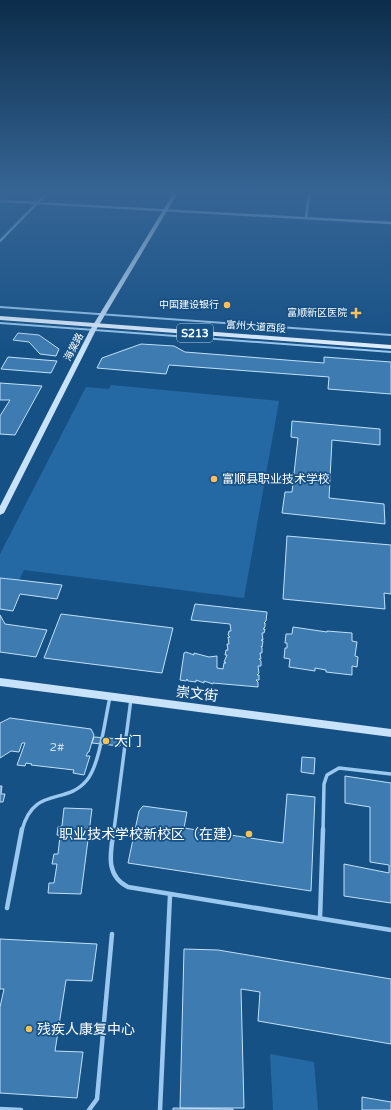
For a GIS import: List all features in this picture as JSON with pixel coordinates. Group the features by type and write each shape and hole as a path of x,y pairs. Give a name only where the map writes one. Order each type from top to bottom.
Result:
{"main road":[{"name":"富州大道西段","path":"0,312 98,322 391,347"},
{"name":"富州大道西段","path":"0,318 98,322 391,340"}],"street":[{"name":"海棠路","path":"0,513 98,322 144,246"},
{"name":"崇文街","path":"0,682 391,733"}],"lane":[{"path":"0,307 98,322 391,352"},
{"path":"0,323 98,322 391,335"},
{"path":"7,908 22,828 26,816 30,810 42,800 78,790 90,778 94,769 110,696"},
{"path":"131,699 110,858 111,869 116,878 124,886 170,895 391,930"},
{"path":"320,918 324,784 326,775 339,768 391,774"},
{"path":"160,1110 170,895"},
{"path":"88,1110 97,1099 112,934"},
{"path":"0,1109 21,1110"}],"shaded area":[{"path":"111,385 279,401 244,598 24,570 19,580 0,578 0,554 86,387 109,389"},
{"path":"270,1054 314,1062 318,1110 273,1110"}],"building":[{"path":"18,333 39,335 59,349 56,356 40,354 29,342 13,340"},
{"path":"141,344 174,346 185,352 324,363 324,357 391,362 391,394 328,389 329,377 169,365 166,374 97,368 102,358"},
{"path":"8,357 57,361 51,373 1,369"},
{"path":"0,383 42,386 15,435 0,434 0,416 10,400 0,400"},
{"path":"292,421 380,429 380,445 332,440 329,498 384,504 385,524 282,513 285,492 292,492 298,438 291,437"},
{"path":"287,536 391,545 391,594 384,593 385,609 283,599"},
{"path":"0,578 62,585 57,599 20,594 13,611 0,609"},
{"path":"195,604 267,612 266,621 264,623 265,627 263,629 265,629 264,633 262,633 263,640 261,640 263,641 262,647 261,646 262,653 260,653 261,659 259,659 261,661 261,666 258,666 259,673 257,675 259,675 259,680 256,680 258,682 258,687 213,684 204,681 204,683 196,680 196,682 188,681 187,679 186,681 180,680 184,653 186,652 194,655 194,653 209,657 217,656 217,668 223,669 224,663 226,663 224,662 227,655 225,655 226,650 228,650 227,644 229,644 228,637 230,637 228,635 229,631 231,631 230,624 191,620"},
{"path":"61,614 173,628 162,673 44,658"},
{"path":"0,615 5,624 47,630 36,657 0,652"},
{"path":"293,627 327,632 352,633 352,641 357,642 355,656 358,657 357,667 352,666 352,675 326,672 326,670 315,668 315,671 289,667 290,659 284,658 285,648 287,648 287,643 285,643 286,634 292,634"},
{"path":"10,718 91,729 94,735 89,752 86,756 90,756 84,775 73,773 74,770 31,765 32,764 26,763 25,766 17,765 25,743 22,743 19,752 11,751 0,758 0,723"},
{"name":"大门","path":"94,737 121,739 120,746 92,743"},
{"path":"302,757 315,758 314,774 301,772"},
{"path":"345,776 391,783 391,903 344,896 344,864 389,873 389,865 370,862 370,807 345,803"},
{"path":"0,786 2,786 1,794 5,794 3,802 0,802"},
{"path":"287,794 315,797 311,891 128,863 139,811 143,806 187,812 184,828 283,843"},
{"path":"64,808 92,809 81,894 48,893 49,883 54,883 57,864 52,864 54,854 58,854 60,836 57,835 58,827 62,826"},
{"name":"残疾人康复中心","path":"0,939 97,944 92,981 66,980 55,1051 83,1052 77,1098 0,1093 0,1007 4,989 0,989"},
{"path":"184,949 218,950 391,979 391,1044 258,1021 260,992 241,989 244,1108 180,1108"},
{"path":"362,1097 391,1102 391,1110 362,1110"},
{"path":"173,1108 233,1109 233,1110 173,1110"}],"place":[{"name":"中国建设银行","path":"227,305"},
{"name":"富顺新区医院","path":"356,313"},
{"name":"富顺县职业技术学校","path":"214,479"},
{"name":"大门","path":"106,741"},
{"name":"职业技术学校新校区（在建）","path":"249,834"},
{"name":"残疾人康复中心","path":"29,1029"}]}
